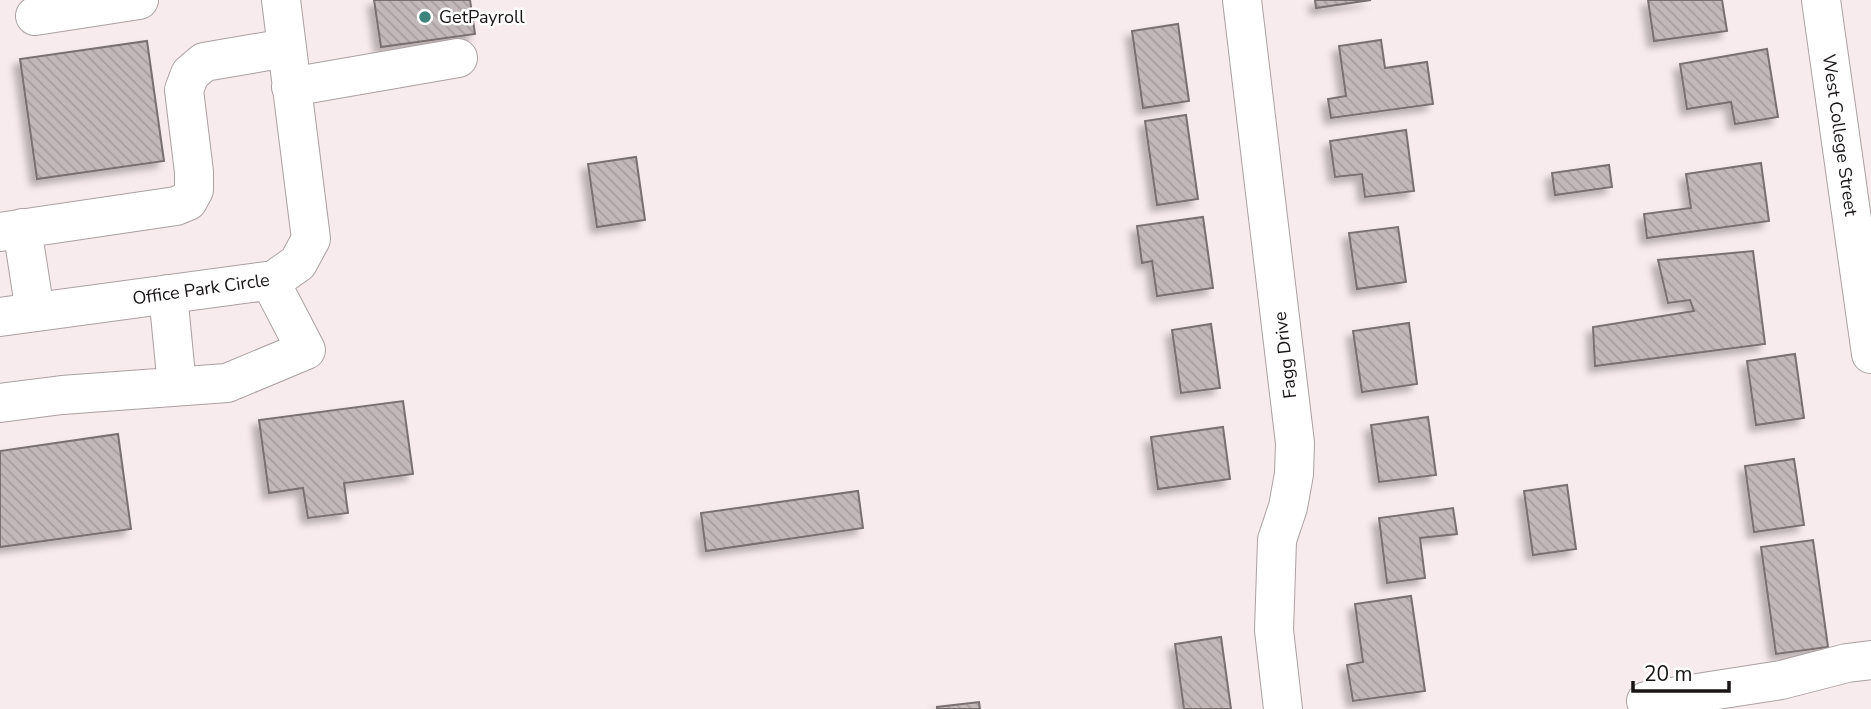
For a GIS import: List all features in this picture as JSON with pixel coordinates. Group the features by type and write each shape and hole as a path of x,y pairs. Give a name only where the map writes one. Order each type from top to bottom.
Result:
{"street":[{"path":"35,16 139,0"},
{"name":"Office Park Circle","path":"18,314 270,281 298,263 311,239 281,0"},
{"name":"Fagg Drive","path":"1242,0 1295,443 1294,474 1277,552 1274,630 1283,709"},
{"name":"West College Street","path":"1821,0 1860,201 1871,354"},
{"path":"18,314 11,230 176,206 188,201 194,190 184,90 190,74 204,62 286,48"},
{"path":"291,87 458,58"},
{"path":"0,403 62,395 227,383 306,350 270,281"},
{"path":"168,294 177,386"},
{"path":"1646,701 1781,680 1847,663 1871,660"}],"building":[{"name":"GetPayroll","path":"374,0 470,0 475,34 381,47"},
{"path":"1315,0 1371,0 1316,8"},
{"path":"1648,0 1722,0 1727,31 1654,41"},
{"path":"1178,24 1189,101 1143,108 1132,31"},
{"path":"1381,40 1385,68 1427,62 1433,104 1331,118 1328,99 1346,96 1339,46"},
{"path":"147,41 164,161 37,179 20,59"},
{"path":"1767,49 1778,117 1735,124 1731,102 1687,109 1680,64"},
{"path":"1186,115 1198,199 1157,205 1145,121"},
{"path":"1406,130 1414,191 1365,197 1362,174 1335,177 1330,141"},
{"path":"636,157 645,220 597,227 588,164"},
{"path":"1761,163 1769,221 1647,238 1644,214 1691,208 1686,174"},
{"path":"1609,165 1612,187 1555,195 1552,173"},
{"path":"1203,217 1213,288 1157,296 1152,261 1142,263 1137,226"},
{"path":"1398,227 1406,282 1357,289 1349,233"},
{"path":"1753,251 1765,344 1595,366 1593,327 1694,311 1690,300 1668,303 1658,260"},
{"path":"1409,323 1417,384 1362,392 1353,331"},
{"path":"1211,324 1220,388 1181,393 1172,330"},
{"path":"1795,354 1804,418 1756,425 1747,361"},
{"path":"403,401 413,474 344,483 348,513 308,518 303,488 269,493 259,420"},
{"path":"1428,417 1436,475 1379,482 1371,425"},
{"path":"1223,427 1230,479 1158,489 1151,437"},
{"path":"118,434 131,529 0,547 0,451"},
{"path":"1794,459 1804,525 1754,532 1745,466"},
{"path":"1567,485 1576,549 1533,555 1524,491"},
{"path":"858,491 863,528 706,551 701,513"},
{"path":"1453,508 1457,534 1420,538 1425,578 1387,583 1379,518"},
{"path":"1813,540 1828,647 1776,654 1761,547"},
{"path":"1411,596 1425,691 1353,701 1347,665 1363,662 1355,604"},
{"path":"1221,637 1231,709 1184,709 1175,644"},
{"path":"979,702 980,709 937,709 937,707"}],"place":[{"name":"GetPayroll","path":"425,17"}]}
